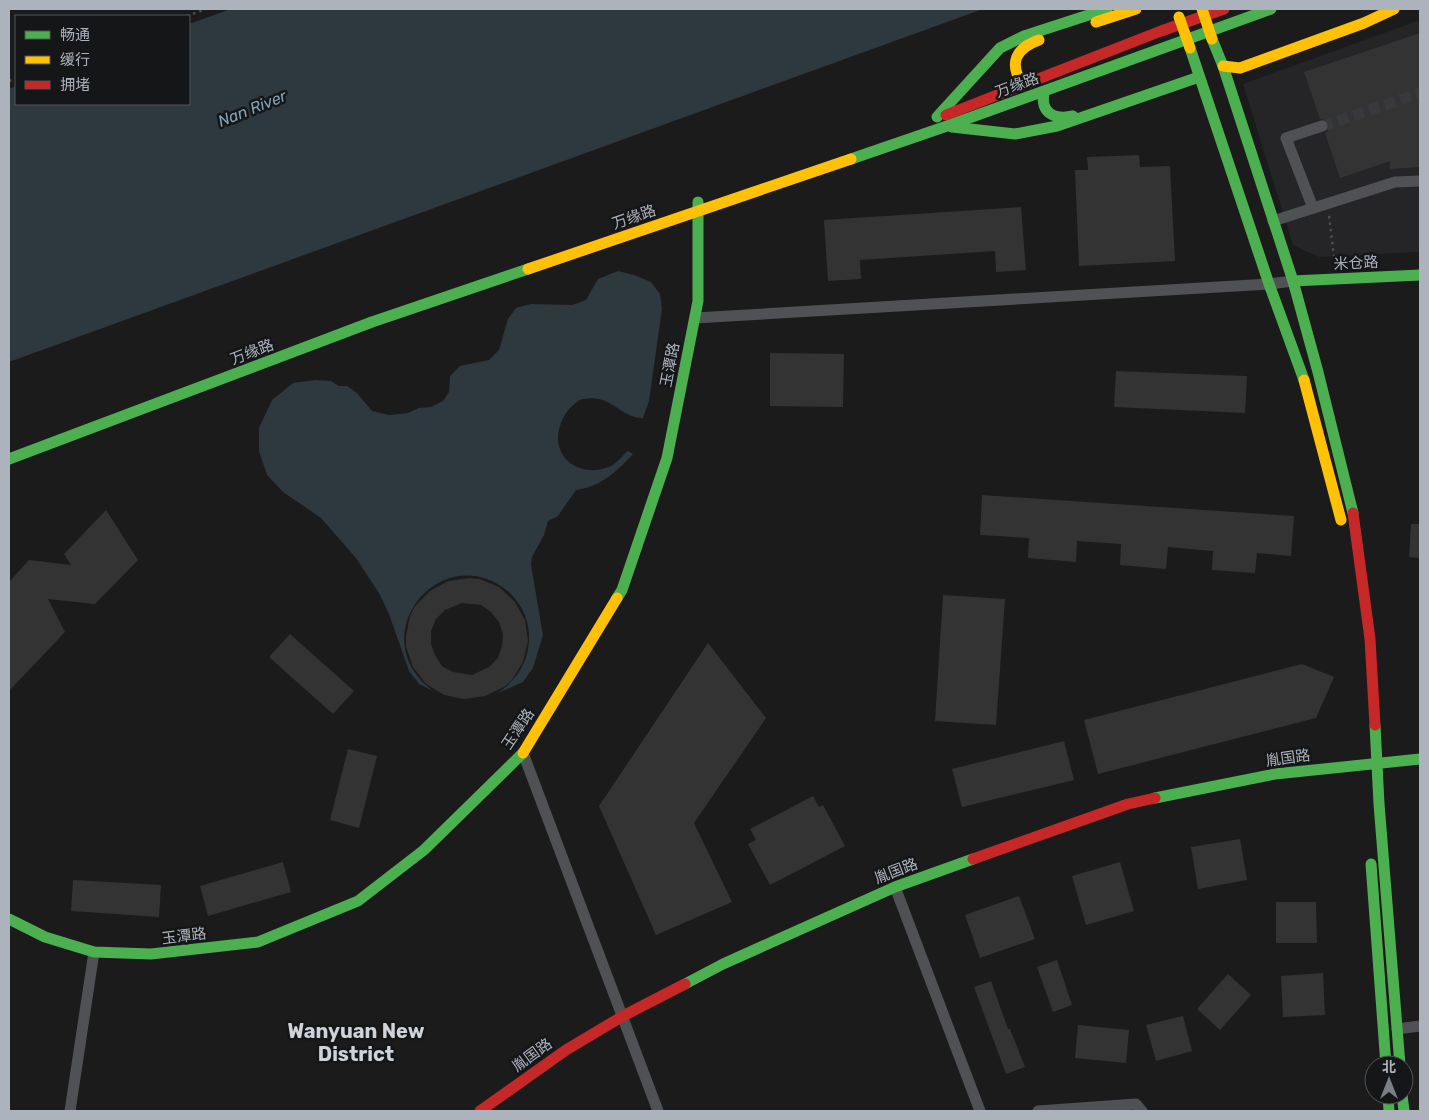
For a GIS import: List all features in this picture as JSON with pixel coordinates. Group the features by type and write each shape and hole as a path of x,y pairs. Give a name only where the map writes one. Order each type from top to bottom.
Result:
{"main road":[{"path":"934,120 1000,48 1024,36 1107,9"},
{"path":"1023,85 1017,76 1015,66 1018,54 1026,44 1136,9"},
{"path":"1202,9 1223,66 1293,281 1354,517 1370,638 1377,763 1399,1055"},
{"name":"万缘路","path":"9,459 372,322 934,120 1161,31 1224,9"},
{"name":"万缘路","path":"9,449 369,313 947,126 1271,9"},
{"path":"1223,66 1237,59 1362,19 1366,9"},
{"path":"1223,66 1240,68 1364,23 1394,9"},
{"path":"1178,13 1269,284 1306,386 1342,529"},
{"path":"1044,92 1042,98 1045,109 1053,117 1064,118 1167,83 1199,77"},
{"path":"947,126 1015,134 1057,126 1199,77"},
{"name":"玉潭路","path":"9,919 45,937 94,952 152,954 258,942 358,901 424,850 523,753 622,590 668,458 698,301 698,206"},
{"name":"米仓路","path":"1293,281 1420,274"},
{"path":"1364,759 1365,780"},
{"name":"胤国路","path":"481,1111 566,1050 623,1016 723,964 895,887 1128,804 1275,774 1364,759 1377,763"},
{"path":"1377,763 1420,759"},
{"path":"1370,853 1385,1055"}],"street":[{"path":"1313,208 1286,138 1322,126"},
{"path":"1273,221 1395,182 1420,181"},
{"path":"695,318 1269,284 1293,281"},
{"path":"523,753 658,1111"},
{"path":"895,887 980,1111"},
{"path":"70,1111 94,952"},
{"path":"1397,1029 1420,1026"},
{"path":"1038,1111 1136,1104 1142,1111"}],"path":[{"path":"190,15 206,9"},
{"path":"1328,204 1337,279"}],"shaded area":[{"path":"1420,20 1420,252 1319,257 1293,245 1243,84"}],"water":[{"name":"Nan River","path":"231,9 983,9 9,362 9,89 15,86 15,105 190,105 190,24"},
{"path":"618,271 651,282 660,294 662,309 649,401 643,418 628,415 602,400 594,398 584,399 577,402 566,412 558,435 559,446 563,455 578,468 599,470 611,466 628,451 633,454 615,472 601,482 576,490 558,516 548,521 544,535 532,557 531,565 543,635 533,668 523,682 496,694 516,676 525,661 529,643 525,615 515,598 505,589 480,577 456,577 434,586 417,601 407,622 405,645 413,669 433,691 419,684 409,671 389,614 379,593 356,558 321,518 283,492 267,475 259,451 259,428 272,400 293,383 315,380 331,381 339,386 347,386 357,393 372,411 389,415 408,413 419,408 431,407 443,401 449,392 450,376 460,366 489,360 499,350 508,319 516,308 531,304 572,305 586,300 598,279"}],"building":[{"path":"1420,33 1420,167 1390,169 1390,161 1340,178 1325,133 1328,131 1329,124 1327,120 1320,119 1304,72"},
{"path":"1139,155 1140,167 1170,166 1175,261 1079,266 1075,170 1088,170 1087,157"},
{"path":"1021,207 1026,270 996,272 995,251 860,260 861,279 828,281 824,220"},
{"path":"770,353 844,354 843,407 770,406"},
{"path":"1116,371 1247,376 1245,413 1114,407"},
{"path":"982,495 1294,516 1291,556 1257,553 1255,573 1212,570 1213,551 1168,547 1166,569 1120,565 1121,544 1077,541 1076,562 1028,558 1029,538 980,535"},
{"path":"106,510 138,560 95,604 48,599 65,632 9,691 9,582 29,560 71,565 64,554"},
{"path":"1411,524 1420,524 1420,558 1409,557"},
{"path":"469,578 480,579 499,587 515,602 525,620 528,641 523,662 512,680 504,687 485,696 464,699 444,695 426,684 413,667 406,647 410,616 415,606 430,591 448,581","holes":["462,603 481,605 491,612 499,622 503,634 498,658 489,667 472,675 453,672 442,666 431,644 431,631 436,619 445,610"]},
{"path":"943,595 1005,599 996,725 935,721"},
{"path":"290,634 354,691 333,714 269,657"},
{"path":"708,643 766,718 694,823 732,902 656,935 599,806"},
{"path":"1302,664 1334,677 1316,718 1098,774 1084,720"},
{"path":"1064,741 1074,780 962,807 952,769"},
{"path":"348,749 377,756 359,828 330,820"},
{"path":"813,796 819,807 823,805 845,846 770,885 748,844 756,840 750,829"},
{"path":"1240,839 1247,880 1198,889 1191,847"},
{"path":"283,862 291,892 208,916 200,886"},
{"path":"1120,862 1134,911 1086,925 1072,876"},
{"path":"73,880 161,885 159,917 71,911"},
{"path":"1019,896 1035,939 980,958 965,915"},
{"path":"1276,902 1316,902 1317,943 1276,943"},
{"path":"1057,960 1072,1005 1053,1012 1037,967"},
{"path":"1323,973 1325,1015 1283,1017 1281,976"},
{"path":"1228,974 1251,995 1220,1030 1197,1009"},
{"path":"991,981 1008,1029 1010,1029 1025,1067 1006,1074 974,987"},
{"path":"1183,1016 1192,1051 1156,1061 1146,1025"},
{"path":"1078,1025 1129,1030 1126,1063 1075,1058"}],"tunnel":[{"path":"1322,126 1420,93"}],"traffic: fast":[{"path":"937,117 1000,48 1024,36 1107,9"},
{"path":"851,159 1271,9"},
{"path":"1212,39 1223,66 1293,281 1353,513"},
{"path":"1190,48 1269,284 1304,380"},
{"path":"952,127 1015,134 1057,126 1199,77"},
{"path":"1044,92 1043,99 1046,110 1054,116 1073,116"},
{"path":"617,598 622,590 667,458 698,301 698,202"},
{"path":"9,459 372,322 528,269"},
{"path":"1293,281 1420,275"},
{"path":"1375,725 1379,804 1399,1055"},
{"path":"9,919 45,937 94,952 151,954 258,942 358,901 424,850 523,753"},
{"path":"1155,798 1275,774 1420,759"},
{"path":"685,984 723,964 895,887 973,859"},
{"path":"1371,864 1385,1055"},
{"path":"1389,1105 1389,1111"},
{"path":"1403,1105 1404,1111"}],"traffic: slow":[{"path":"1096,22 1136,9"},
{"path":"1202,9 1212,39"},
{"path":"1223,66 1240,68 1364,23 1394,9"},
{"path":"1179,17 1190,48"},
{"path":"1023,85 1016,70 1015,63 1017,57 1025,47 1039,40"},
{"path":"528,269 851,159"},
{"path":"1304,380 1341,520"},
{"path":"523,753 617,598"}],"traffic: jam":[{"path":"946,115 1161,31 1224,9"},
{"path":"1353,513 1370,639 1375,725"},
{"path":"973,859 1128,804 1155,798"},
{"path":"480,1111 566,1050 623,1016 685,984"}],"district":[{"name":"Wanyuan New District","path":"356,1042"}]}
